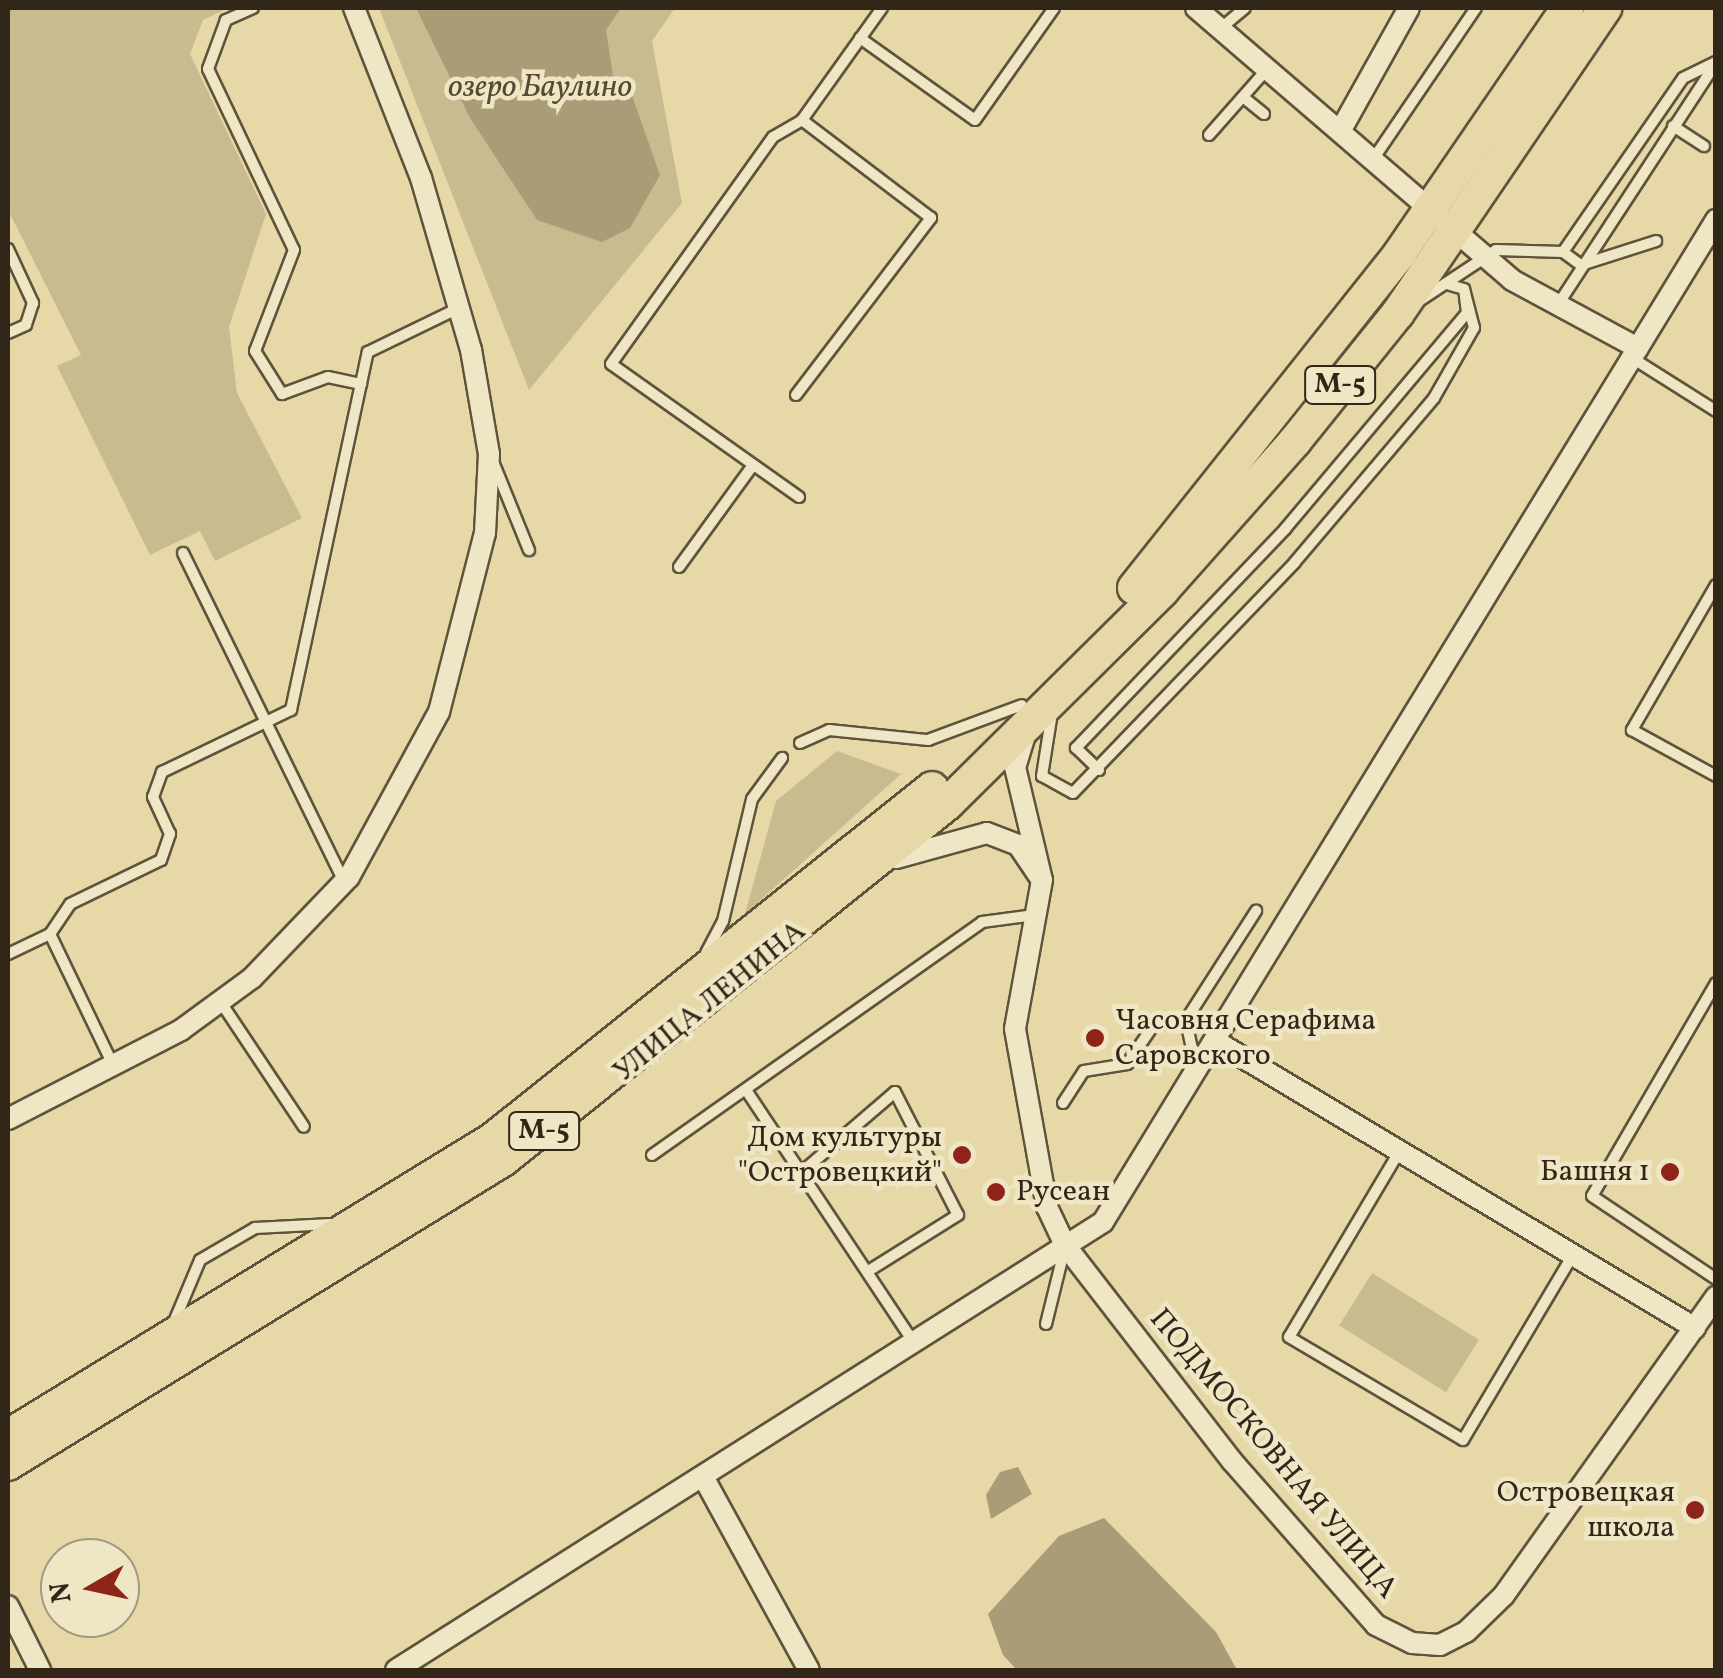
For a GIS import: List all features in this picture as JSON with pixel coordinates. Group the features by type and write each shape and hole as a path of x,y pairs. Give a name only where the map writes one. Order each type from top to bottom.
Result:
{"main road":[{"name":"М-5","path":"1026,716 1072,684 1295,441 1398,313 1444,219 1568,8"},
{"name":"М-5","path":"1026,716 1444,219 1605,8"},
{"name":"УЛИЦА ЛЕНИНА","path":"8,1464 503,1160 868,873 1026,716"},
{"name":"УЛИЦА ЛЕНИНА","path":"8,1436 378,1214 676,998 1026,716"}],"street":[{"path":"8,1119 113,1066 220,1002 344,882 440,712 485,533 490,454 459,308 354,8"},
{"path":"1196,8 1343,126 1485,255 1635,353"},
{"path":"1343,126 1409,8"},
{"path":"396,1670 706,1482 735,1449 1103,1222 1212,1050 1716,220"},
{"path":"1026,716 1015,767 1042,880"},
{"path":"868,873 941,838 987,833 1018,845 1042,880"},
{"name":"ПОДМОСКОВНАЯ УЛИЦА","path":"1042,880 1018,995 1018,1062 1046,1207 1065,1246 1245,1476 1376,1625 1412,1643 1440,1645 1466,1632 1504,1595 1716,1297"},
{"path":"1212,1050 1399,1151 1695,1328"},
{"path":"706,1482 809,1670"},
{"path":"8,1606 40,1670"}],"lane":[{"path":"253,8 226,20 208,69 294,250 255,351 282,394 328,377 361,384"},
{"path":"799,498 611,364 772,137 802,120 882,8"},
{"path":"860,38 975,120 1054,8"},
{"path":"1220,28 1245,8"},
{"path":"1376,155 1476,8"},
{"path":"1559,304 1716,62"},
{"path":"1563,252 1683,78 1716,62"},
{"path":"1210,135 1269,66"},
{"path":"1242,96 1264,114"},
{"path":"796,395 930,218 802,120"},
{"path":"1673,126 1704,146"},
{"path":"1581,265 1656,241"},
{"path":"1398,313 1447,284 1485,255 1514,246 1563,252 1581,265"},
{"path":"8,249 33,303 26,325 8,334"},
{"path":"1447,284 1464,289"},
{"path":"1072,684 1044,736 1042,776 1073,793 1434,398 1474,328 1464,289"},
{"path":"1098,770 1076,748 1284,528 1468,313 1464,289"},
{"path":"8,954 50,934 70,904 162,860 170,834 153,797 162,772 291,710 368,352 459,308"},
{"path":"1635,353 1716,412"},
{"path":"490,454 529,550"},
{"path":"678,567 753,465"},
{"path":"183,553 344,882"},
{"path":"1716,585 1632,730 1716,776"},
{"path":"800,743 829,730 928,740 1026,716"},
{"path":"676,998 723,921 752,799 782,758"},
{"path":"1212,1050 1192,1049 1186,1020 1256,910"},
{"path":"652,1155 748,1093 982,922 1036,915"},
{"path":"50,934 113,1066"},
{"path":"1716,983 1592,1196 1716,1278"},
{"path":"220,1002 304,1126"},
{"path":"1064,1103 1084,1071 1127,1064 1153,1026 1186,1020"},
{"path":"804,1170 895,1092 958,1215 870,1270"},
{"path":"748,1093 804,1170 912,1340"},
{"path":"1399,1151 1289,1337 1464,1440 1573,1255"},
{"path":"157,1347 200,1260 255,1228 378,1214"},
{"path":"1046,1324 1065,1246"}],"shaded area":[{"path":"8,8 228,8 203,20 190,54 266,214 229,327 237,393 302,518 215,561 200,531 150,555 57,366 81,355 8,210"},
{"path":"379,8 675,8 652,41 682,203 529,390"},
{"path":"837,751 901,774 745,914 776,801"},
{"path":"1372,1273 1479,1340 1446,1392 1339,1326"}],"water":[{"name":"озеро Баулино","path":"416,8 621,8 606,30 613,76 629,87 660,175 630,228 602,242 537,220 470,118"},
{"path":"1018,1467 1032,1494 991,1519 986,1495 1000,1472"},
{"path":"1104,1518 1216,1632 1237,1670 1017,1670 1003,1655 988,1614 1059,1536"}],"place":[{"name":"Часовня Серафима Саровского","path":"1095,1038"},
{"name":"Дом культуры \"Островецкий\"","path":"962,1155"},
{"name":"Башня 1","path":"1670,1172"},
{"name":"Русеан","path":"996,1192"},
{"name":"Островецкая школа","path":"1695,1510"}]}
